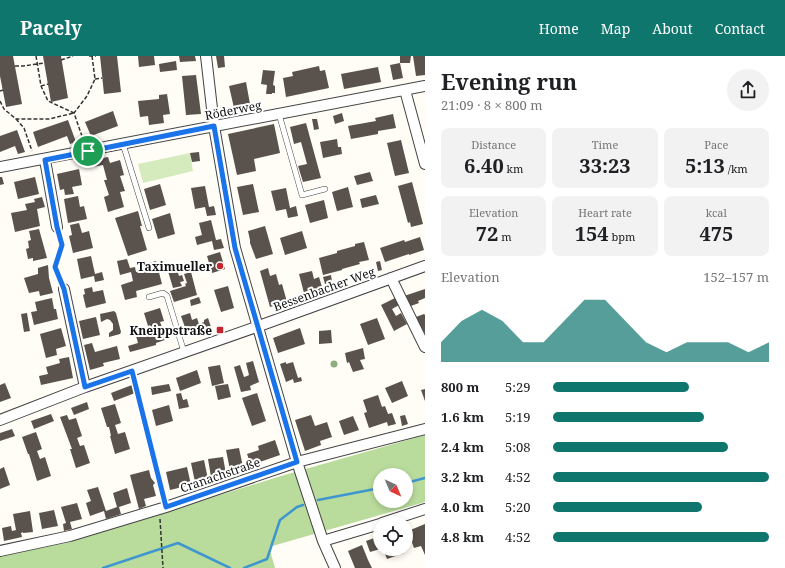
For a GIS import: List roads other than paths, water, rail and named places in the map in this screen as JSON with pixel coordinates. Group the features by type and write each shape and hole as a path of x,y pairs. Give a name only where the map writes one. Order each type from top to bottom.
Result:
{"street":[{"path":"206,56 214,126 235,248 259,326 297,462 323,541 335,568"},
{"name":"Röderweg","path":"0,168 425,86"},
{"path":"405,90 425,164"},
{"path":"40,161 57,227"},
{"name":"Bessenbacher Weg","path":"0,420 85,387 425,266"},
{"name":"Bessenbacher Weg","path":"391,278 425,347"},
{"path":"64,289 85,387"},
{"name":"Cranachstraße","path":"0,551 70,536 166,507 297,462 425,428"},
{"path":"405,516 425,510"},
{"path":"323,541 373,525"}],"lane":[{"path":"279,114 302,195 325,189"},
{"path":"123,144 149,228"},
{"path":"149,297 163,293 167,296 184,352"}],"waterway":[{"path":"413,481 425,478"},
{"path":"318,500 373,489"},
{"path":"244,568 267,559 280,520 297,507 303,505"},
{"path":"103,568 178,543 230,568"}],"place":[{"name":"Taximueller","path":"220,266"},
{"name":"Kneippstraße","path":"220,330"}]}
